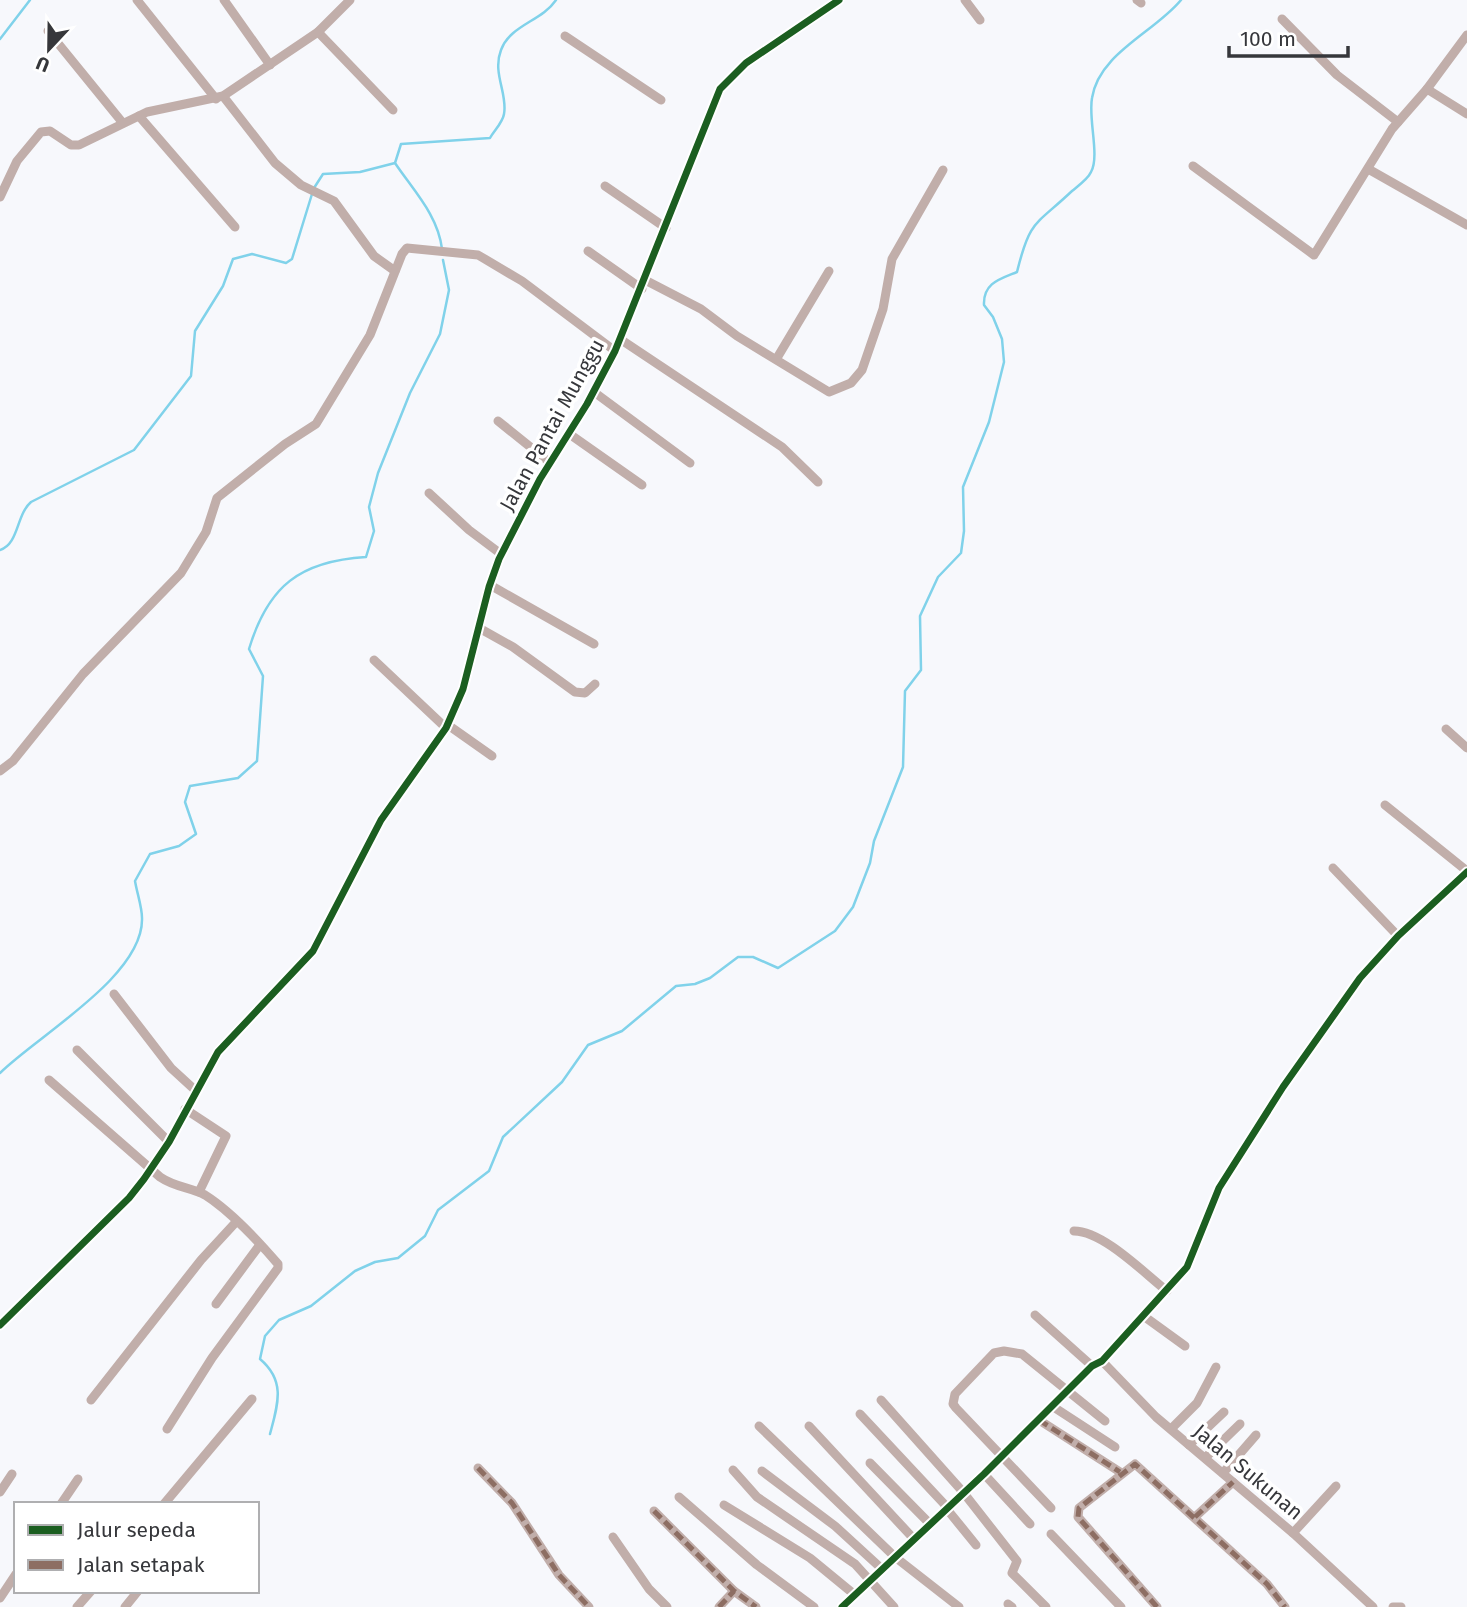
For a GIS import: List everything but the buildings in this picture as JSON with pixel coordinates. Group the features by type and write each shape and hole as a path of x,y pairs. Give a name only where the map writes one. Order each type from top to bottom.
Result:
{"street":[{"path":"137,0 275,163 301,185 334,201 374,256 395,271"},
{"path":"225,0 270,65"},
{"path":"0,197 17,161 41,132 50,131 66,143 79,145 121,122 170,105 220,97 318,32 350,0"},
{"name":"Jalan Pantai Munggu","path":"0,1325 129,1198 169,1142 218,1052 240,1025 295,973 313,951 381,820 447,727 463,689 490,585 501,554 550,462 594,392 615,351 720,89 746,64 839,0"},
{"path":"965,0 980,20"},
{"path":"1283,19 1337,75 1398,122"},
{"path":"48,31 121,122"},
{"path":"318,32 393,110"},
{"path":"1193,166 1314,256 1398,122 1427,89 1467,34"},
{"path":"565,36 661,100"},
{"path":"1427,89 1467,114"},
{"path":"139,116 235,227"},
{"path":"589,251 644,284 701,309 737,336 777,358 825,391 850,383 859,375 883,309 892,259 943,170"},
{"path":"1370,170 1467,225"},
{"path":"605,186 666,228"},
{"path":"0,771 13,761 83,674 181,573 206,532 217,498 285,444 316,424 370,335 407,248 478,255 522,281 615,351"},
{"path":"777,358 829,271"},
{"path":"620,339 782,447 818,482"},
{"path":"594,392 690,463"},
{"path":"498,421 550,462"},
{"path":"568,433 642,485"},
{"path":"429,493 469,530 501,554"},
{"path":"490,585 593,643"},
{"path":"479,628 513,647 575,692 585,693 595,684"},
{"path":"374,660 447,727 492,756"},
{"path":"1446,729 1467,748"},
{"path":"842,1607 1003,1456 1145,1317 1187,1267 1219,1188 1283,1087 1360,978 1398,936 1467,872 1385,805"},
{"path":"1333,868 1398,936"},
{"path":"114,994 171,1068 195,1090"},
{"path":"77,1050 169,1142"},
{"path":"49,1080 174,1187 199,1192 236,1222 275,1260 278,1268 212,1358 167,1429"},
{"path":"185,1109 226,1136 199,1192"},
{"path":"91,1400 201,1260 236,1222"},
{"path":"1074,1231 1091,1234 1100,1239 1167,1291"},
{"path":"216,1304 259,1246"},
{"path":"1035,1315 1092,1366"},
{"path":"1145,1317 1185,1346"},
{"path":"1051,1508 953,1404 955,1395 995,1353 1004,1351 1022,1354 1105,1421"},
{"name":"Jalan Sukunan","path":"1102,1361 1171,1429 1293,1532 1373,1607"},
{"path":"1171,1429 1197,1402 1216,1367"},
{"path":"166,1502 252,1399"},
{"path":"881,1400 962,1492 1017,1561 1012,1573 1046,1607"},
{"path":"1052,1406 1115,1447"},
{"path":"1189,1445 1224,1412"},
{"path":"860,1414 946,1507 976,1545"},
{"path":"1039,1420 1120,1472"},
{"path":"1206,1457 1240,1424"},
{"path":"759,1426 895,1557 959,1607"},
{"path":"809,1426 913,1538"},
{"path":"1223,1473 1256,1435"},
{"path":"870,1463 929,1523"},
{"path":"1157,1607 1078,1517 1079,1508 1120,1472 1138,1464 1267,1584 1286,1607"},
{"path":"478,1468 512,1503 559,1575 589,1607"},
{"path":"733,1470 757,1497 855,1564 894,1607"},
{"path":"762,1471 835,1525 882,1569"},
{"path":"0,1492 12,1474"},
{"path":"984,1474 1030,1524"},
{"path":"62,1502 78,1479"},
{"path":"1195,1517 1233,1482"},
{"path":"1293,1532 1336,1486"},
{"path":"679,1497 757,1565 814,1607"},
{"path":"724,1505 819,1565 856,1595"},
{"path":"654,1510 734,1591 756,1607"},
{"path":"1051,1534 1121,1607"},
{"path":"613,1537 649,1589 667,1607"},
{"path":"0,1598 14,1577"},
{"path":"719,1607 734,1591"},
{"path":"77,1607 89,1593"},
{"path":"125,1607 136,1593"},
{"path":"1393,1607 1401,1607"}],"waterway":[{"path":"0,39 30,0"},
{"path":"442,249 436,225 430,214 395,163 401,144 490,138 504,114 498,67 501,50 511,35 543,13 556,0"},
{"path":"270,1434 277,1403 277,1384 268,1367 260,1359 265,1336 279,1320 311,1306 355,1271 375,1262 398,1258 425,1236 438,1210 489,1171 503,1137 562,1082 588,1045 622,1031 676,986 695,984 710,978 738,957 753,957 778,968 835,931 853,907 870,863 874,841 903,767 905,691 921,670 920,616 938,577 961,553 964,531 963,487 989,422 1004,362 1002,339 993,317 984,305 986,292 994,283 1017,272 1030,232 1091,172 1094,157 1092,98 1105,68 1181,0"},
{"path":"314,188 323,174 360,172 395,163"},
{"path":"0,550 11,542 22,514 31,502 134,450 191,376 195,331 223,286 233,259 252,254 286,263 292,259 312,194"},
{"path":"0,1073 86,1003 108,983 126,961 138,940 142,918 135,881 150,854 179,846 196,834 185,802 190,786 238,778 257,761 263,676 249,649 257,627 277,593 305,571 323,564 366,557 374,531 369,507 378,473 410,393 440,334 449,290 443,260"}],"marked path":[{"path":"1039,1420 1120,1472"},
{"path":"1157,1607 1078,1517 1079,1508 1135,1464 1267,1584 1285,1607"},
{"path":"478,1468 512,1503 559,1575 589,1607"},
{"path":"1195,1517 1233,1482"},
{"path":"654,1511 734,1591 756,1607"},
{"path":"719,1607 734,1591"}],"cycle path":[{"path":"0,1325 129,1198 169,1142 218,1052 313,951 381,820 446,728 463,689 489,587 499,559 540,479 587,404 615,351 720,89 746,63 839,0"},
{"path":"842,1607 984,1474 1092,1366 1102,1361 1187,1267 1219,1188 1283,1087 1360,978 1398,936 1467,872"}]}
